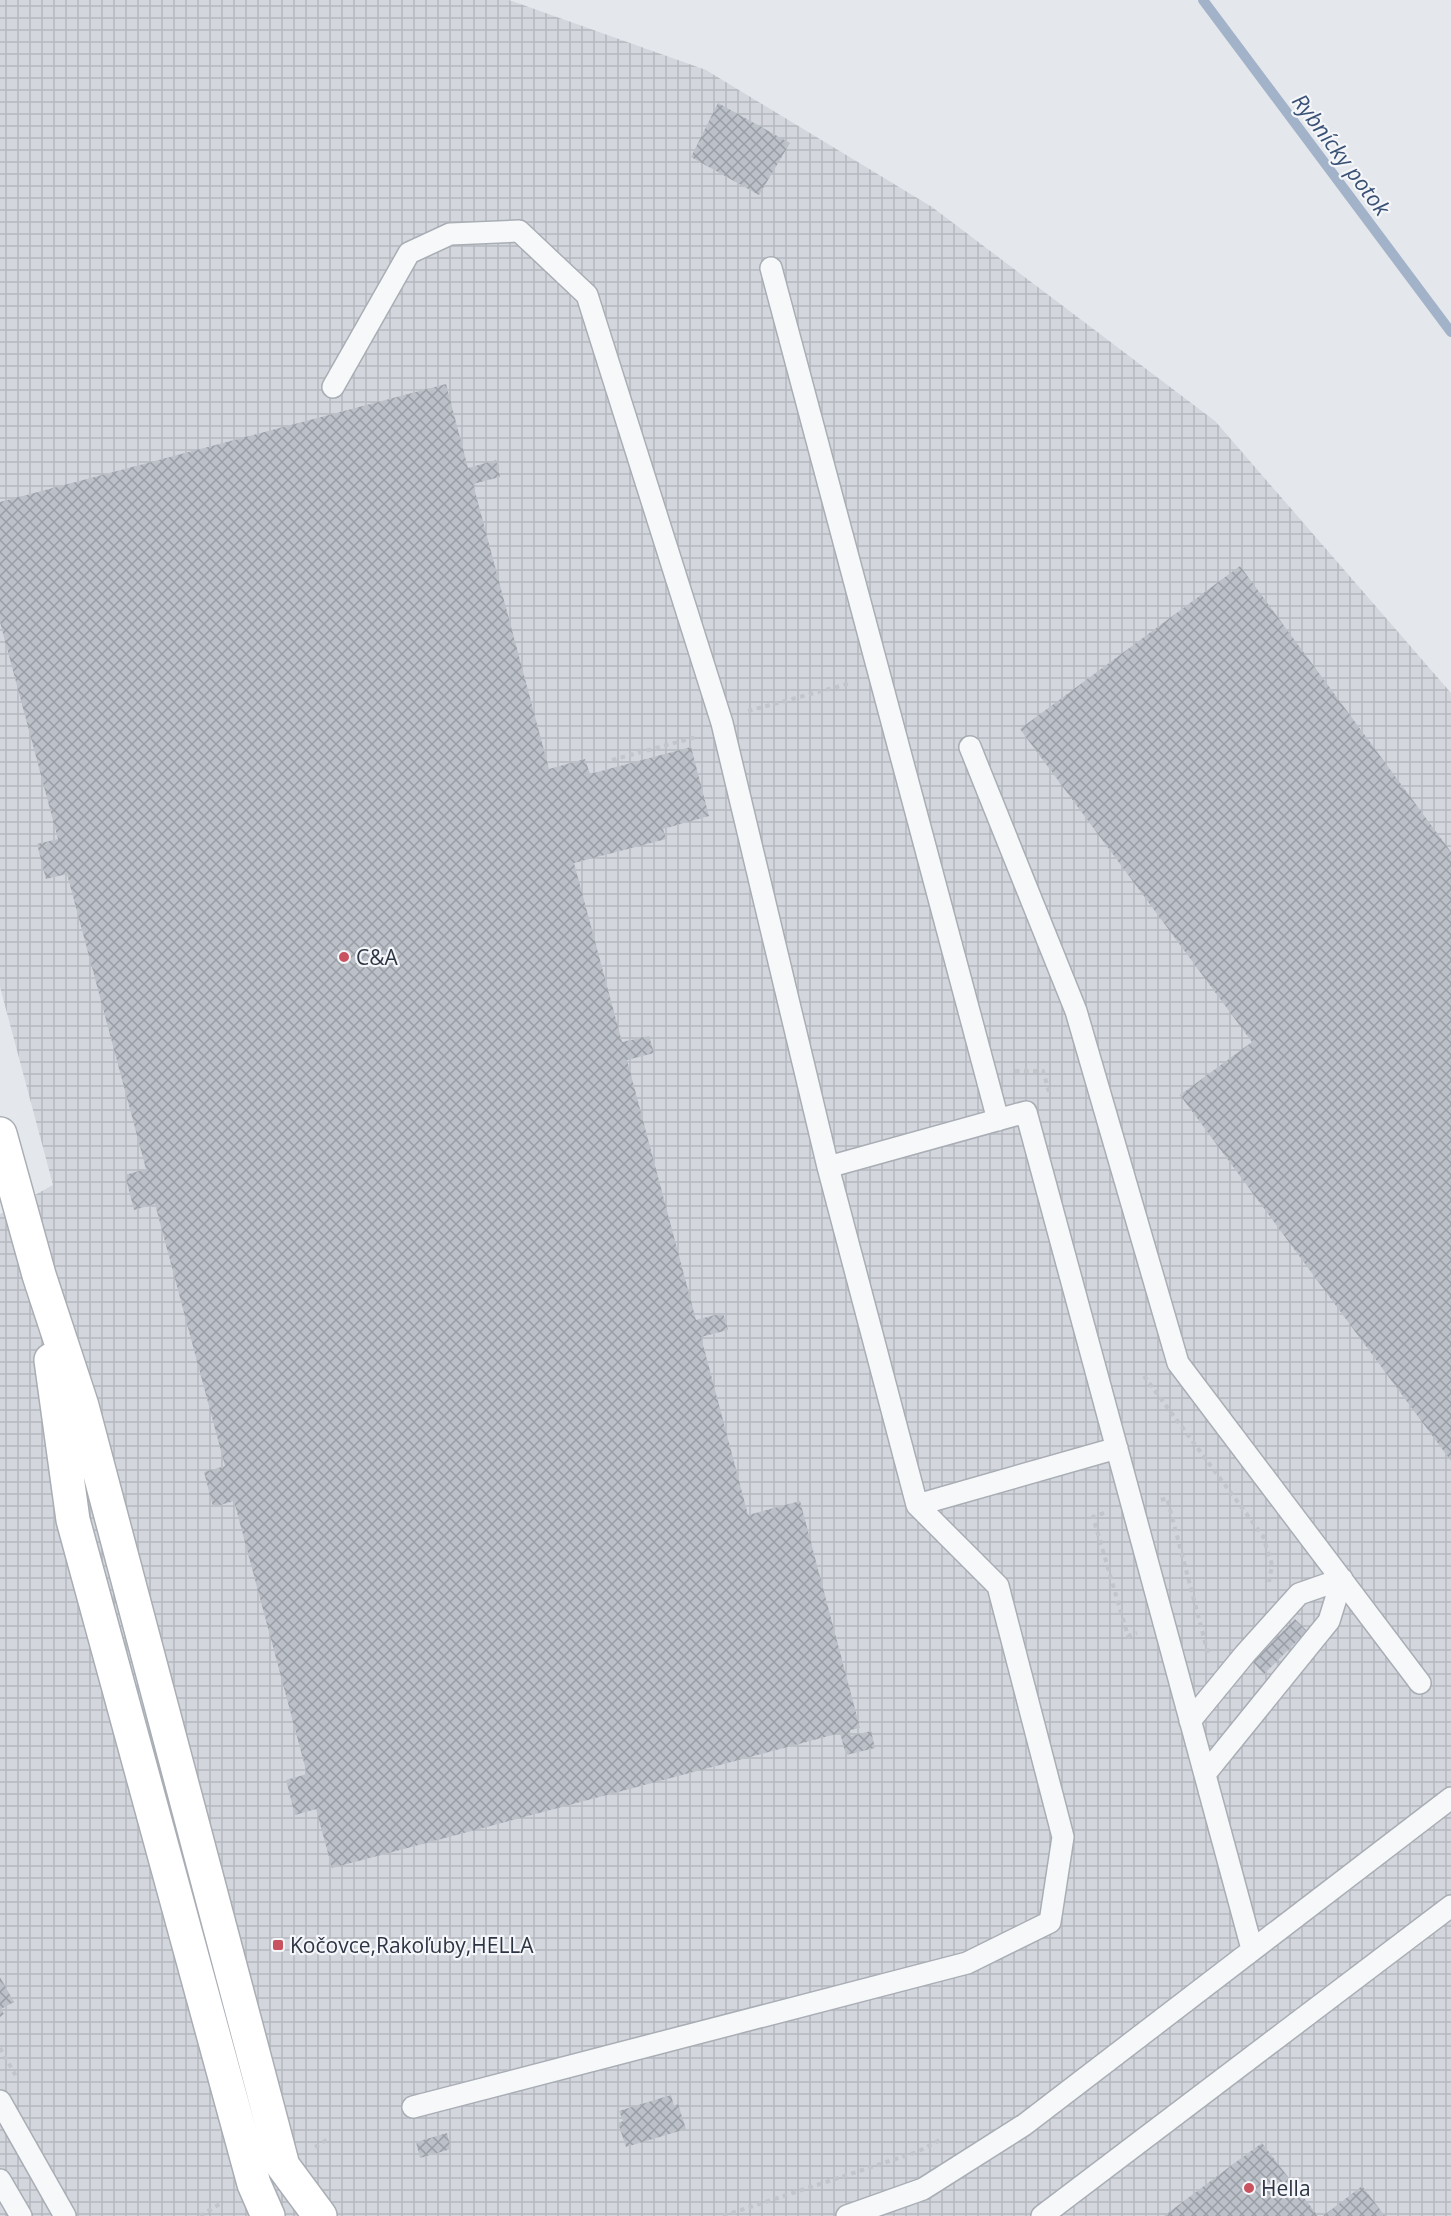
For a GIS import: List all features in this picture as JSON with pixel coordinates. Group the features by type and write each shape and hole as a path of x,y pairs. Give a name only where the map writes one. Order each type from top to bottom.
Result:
{"main road":[{"path":"0,1134 39,1275 82,1406 283,2166 320,2216"},
{"path":"39,1275 74,1520 254,2184 268,2216"}],"lane":[{"path":"333,387 409,253 450,234 519,231 587,295 722,723 828,1167 917,1505 998,1586 1063,1837 1050,1922 967,1962 413,2107"},
{"path":"771,268 998,1120"},
{"path":"970,747 1076,1011 1178,1363 1420,1683"},
{"path":"828,1167 1026,1112 1252,1949"},
{"path":"917,1505 1117,1448"},
{"path":"1190,1720 1299,1594 1342,1579"},
{"path":"1205,1774 1329,1621 1342,1579"},
{"path":"847,2216 923,2189 1024,2125 1451,1798"},
{"path":"1042,2216 1451,1906"},
{"path":"0,2101 65,2216"},
{"path":"0,2180 21,2216"}],"path":[{"path":"1144,1376 1263,1536 1272,1565 1267,1590"},
{"path":"1158,1501 1167,1498 1209,1656 1216,1655"},
{"path":"723,2216 917,2152 947,2137"}],"shaded area":[{"path":"0,0 509,0 706,70 932,207 1215,421 1451,693 1451,2216 0,2216 0,1214 53,1185 0,987"}],"building":[{"path":"718,103 790,143 759,195 691,157"},
{"name":"C&A","path":"446,384 468,468 496,460 500,477 473,484 549,769 585,759 590,774 691,747 709,816 663,829 666,839 574,863 622,1042 649,1036 654,1053 627,1060 696,1320 723,1313 728,1330 701,1337 748,1515 800,1501 860,1728 850,1730 851,1736 871,1731 875,1748 846,1755 840,1733 332,1868 316,1809 295,1815 286,1780 307,1774 234,1501 213,1507 204,1472 225,1466 155,1204 134,1210 125,1175 146,1169 67,874 46,879 37,844 58,839 0,622 0,502"},
{"path":"1240,566 1451,852 1451,1461 1180,1095 1252,1042 1020,729"},
{"path":"1295,1619 1307,1631 1264,1674 1253,1662"},
{"path":"0,1977 14,2002 1,2009 4,2014 0,2017"},
{"path":"671,2095 674,2106 678,2104 686,2129 626,2147 618,2123 623,2121 619,2111"},
{"path":"447,2133 451,2149 420,2158 416,2142"},
{"name":"Hella","path":"1262,2143 1318,2216 1164,2216 1240,2159"},
{"name":"Hella","path":"1362,2186 1385,2216 1323,2216"}],"waterway":[{"name":"Rybnícky potok","path":"1203,0 1451,332"}],"place":[{"name":"C&A","path":"344,957"},
{"name":"Kočovce,Rakoľuby,HELLA","path":"278,1945"},
{"name":"Hella","path":"1249,2188"}]}
